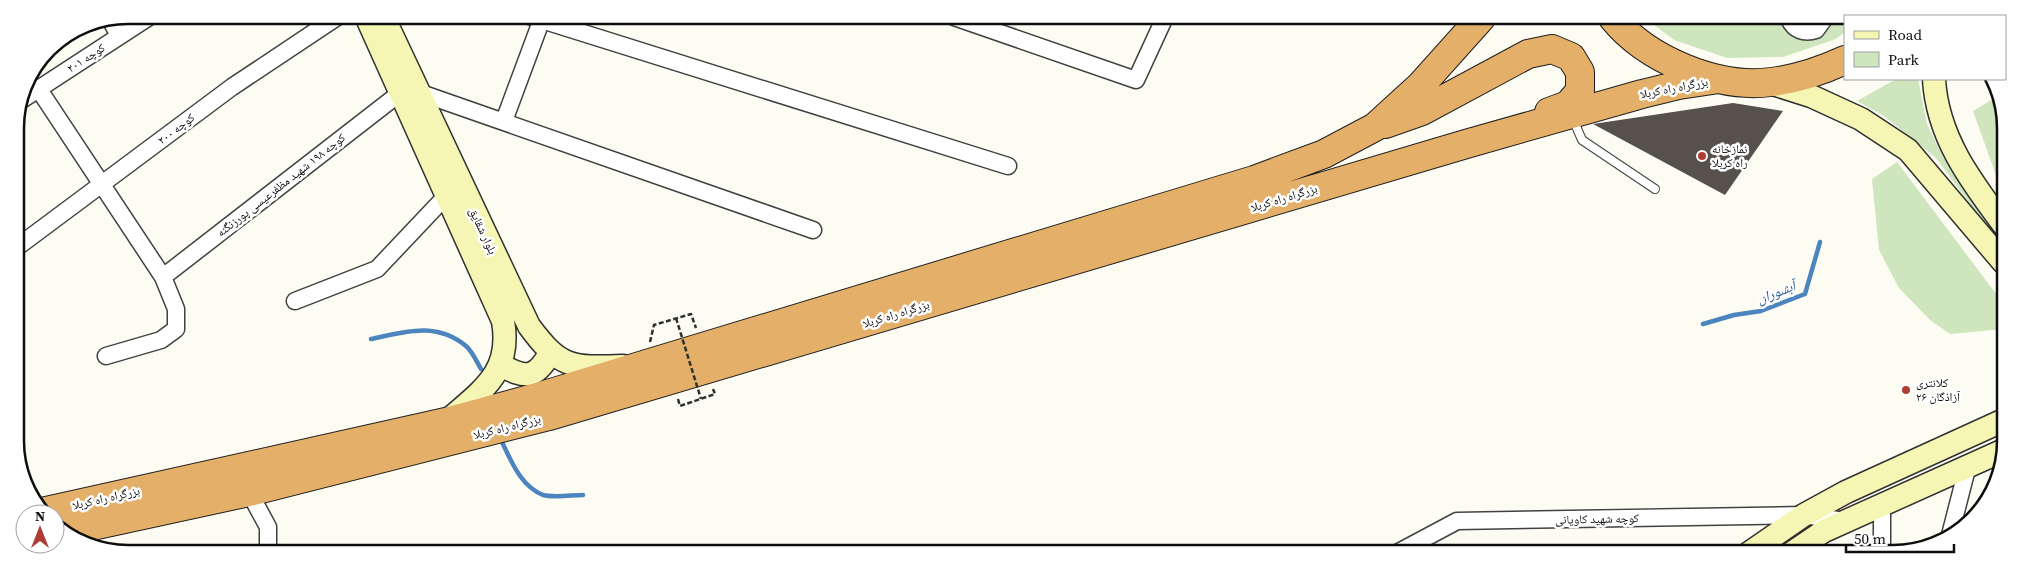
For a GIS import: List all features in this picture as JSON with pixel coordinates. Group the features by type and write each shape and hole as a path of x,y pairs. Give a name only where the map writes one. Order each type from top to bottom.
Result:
{"highway":[{"name":"بزرگراه راه کربلا","path":"65,507 446,422 541,396 1254,180 1324,154 1375,127 1422,85 1476,24"},
{"path":"1618,24 1624,31 1668,62 1719,79 1770,82 1816,74 1844,60"},
{"path":"1375,127 1422,111 1528,54 1552,50 1571,57 1580,72 1580,91 1568,105 1466,144"},
{"name":"بزرگراه راه کربلا","path":"75,531 249,492 559,414 1466,144 1651,91 1719,79"}],"main road":[{"name":"بلوار شقایق","path":"384,24 447,195 502,321 505,351 501,365"},
{"path":"1934,80 1935,97 1944,131 1969,179 1997,216"},
{"path":"1770,82 1811,96 1860,119 1908,150 1997,255"},
{"name":"بلوار شقایق","path":"409,92 528,326 550,353 565,363 604,367 644,365"},
{"path":"446,422 494,376 501,365 517,375 531,375 543,366 550,353"},
{"path":"1761,545 1804,515 1880,476 1997,423"},
{"path":"1804,545 1824,532 1882,504 1996,453"}],"street":[{"name":"کوچه ۲۰۱","path":"29,94 138,24"},
{"name":"کوچه ۲۰۰","path":"24,242 232,86 328,24"},
{"path":"504,122 536,24"},
{"path":"560,24 1008,166"},
{"path":"974,24 1136,80 1162,24"},
{"path":"1792,24 1794,27 1804,32 1816,30 1820,24"},
{"path":"113,25 119,36"},
{"path":"38,88 163,277 176,309 176,330 161,340 106,356"},
{"path":"409,92 504,122 813,230"},
{"name":"کوچه ۱۹۸ شهید مظفرعیسی پورزنگنه","path":"163,277 409,92"},
{"path":"295,301 378,269 447,195"},
{"path":"1952,526 1968,465"},
{"path":"249,492 268,527 268,545"},
{"path":"1882,504 1882,545"},
{"name":"کوچه شهید کاویانی","path":"1412,545 1457,522 1804,515 1845,522"}],"lane":[{"path":"1571,115 1582,140 1655,188"}],"path":[{"path":"654,325 692,314"},
{"path":"676,318 700,399"},
{"path":"680,406 715,394"}],"green space":[{"path":"1653,24 1844,24 1844,33 1836,39 1783,57 1727,58 1674,40"},
{"path":"1894,80 1918,80 1927,124 1943,157 1997,232 1997,241 1936,158 1884,116 1857,101"},
{"path":"1993,99 1997,128 1997,178 1973,111"},
{"path":"1897,162 1997,295 1997,330 1950,334 1930,320 1899,288 1879,250 1872,179"}],"building":[{"name":"نمازخانه راه کربلا","path":"1733,103 1783,111 1725,195 1593,124"}],"waterway":[{"name":"آبشوران","path":"1703,324 1734,315 1761,311 1805,294 1820,242"},
{"name":"آبشوران","path":"371,339 408,332 431,331 443,333 455,338 466,346 481,369"},
{"name":"آبشوران","path":"501,440 517,472 535,491 547,496 583,495"}],"place":[{"name":"نمازخانه راه کربلا","path":"1702,156"},
{"name":"کلانتری ۲۶ آزاذگان","path":"1906,390"}]}
